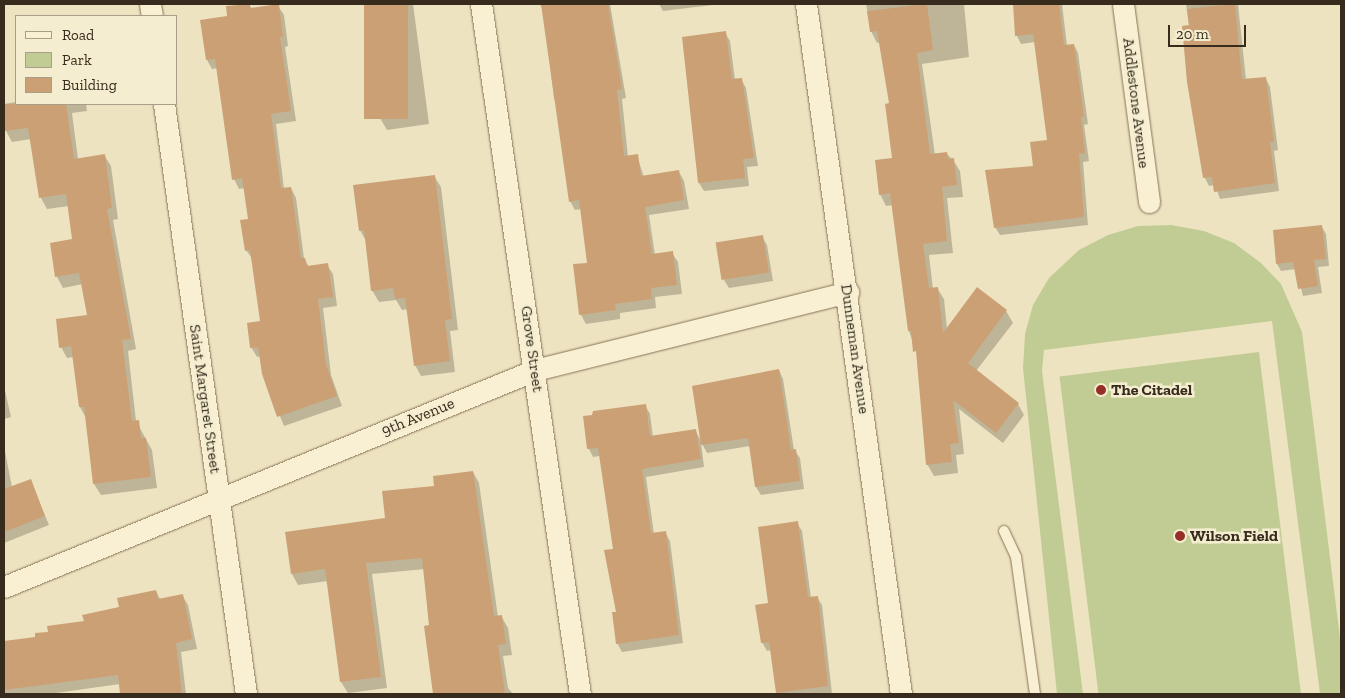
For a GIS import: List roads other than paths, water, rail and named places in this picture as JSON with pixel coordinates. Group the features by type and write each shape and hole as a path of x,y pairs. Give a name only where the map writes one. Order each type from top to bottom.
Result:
{"street":[{"name":"Grove Street","path":"480,4 535,370 580,694"},
{"name":"Dunneman Avenue","path":"806,4 848,292 901,694"},
{"name":"Addlestone Avenue","path":"1123,4 1148,202"},
{"name":"Saint Margaret Street","path":"164,105 246,694"},
{"name":"9th Avenue","path":"4,587 535,370 848,292"}],"lane":[{"path":"1004,531 1016,557 1035,694"}],"place":[{"name":"The Citadel","path":"1101,390"},
{"name":"Wilson Field","path":"1180,536"}]}
